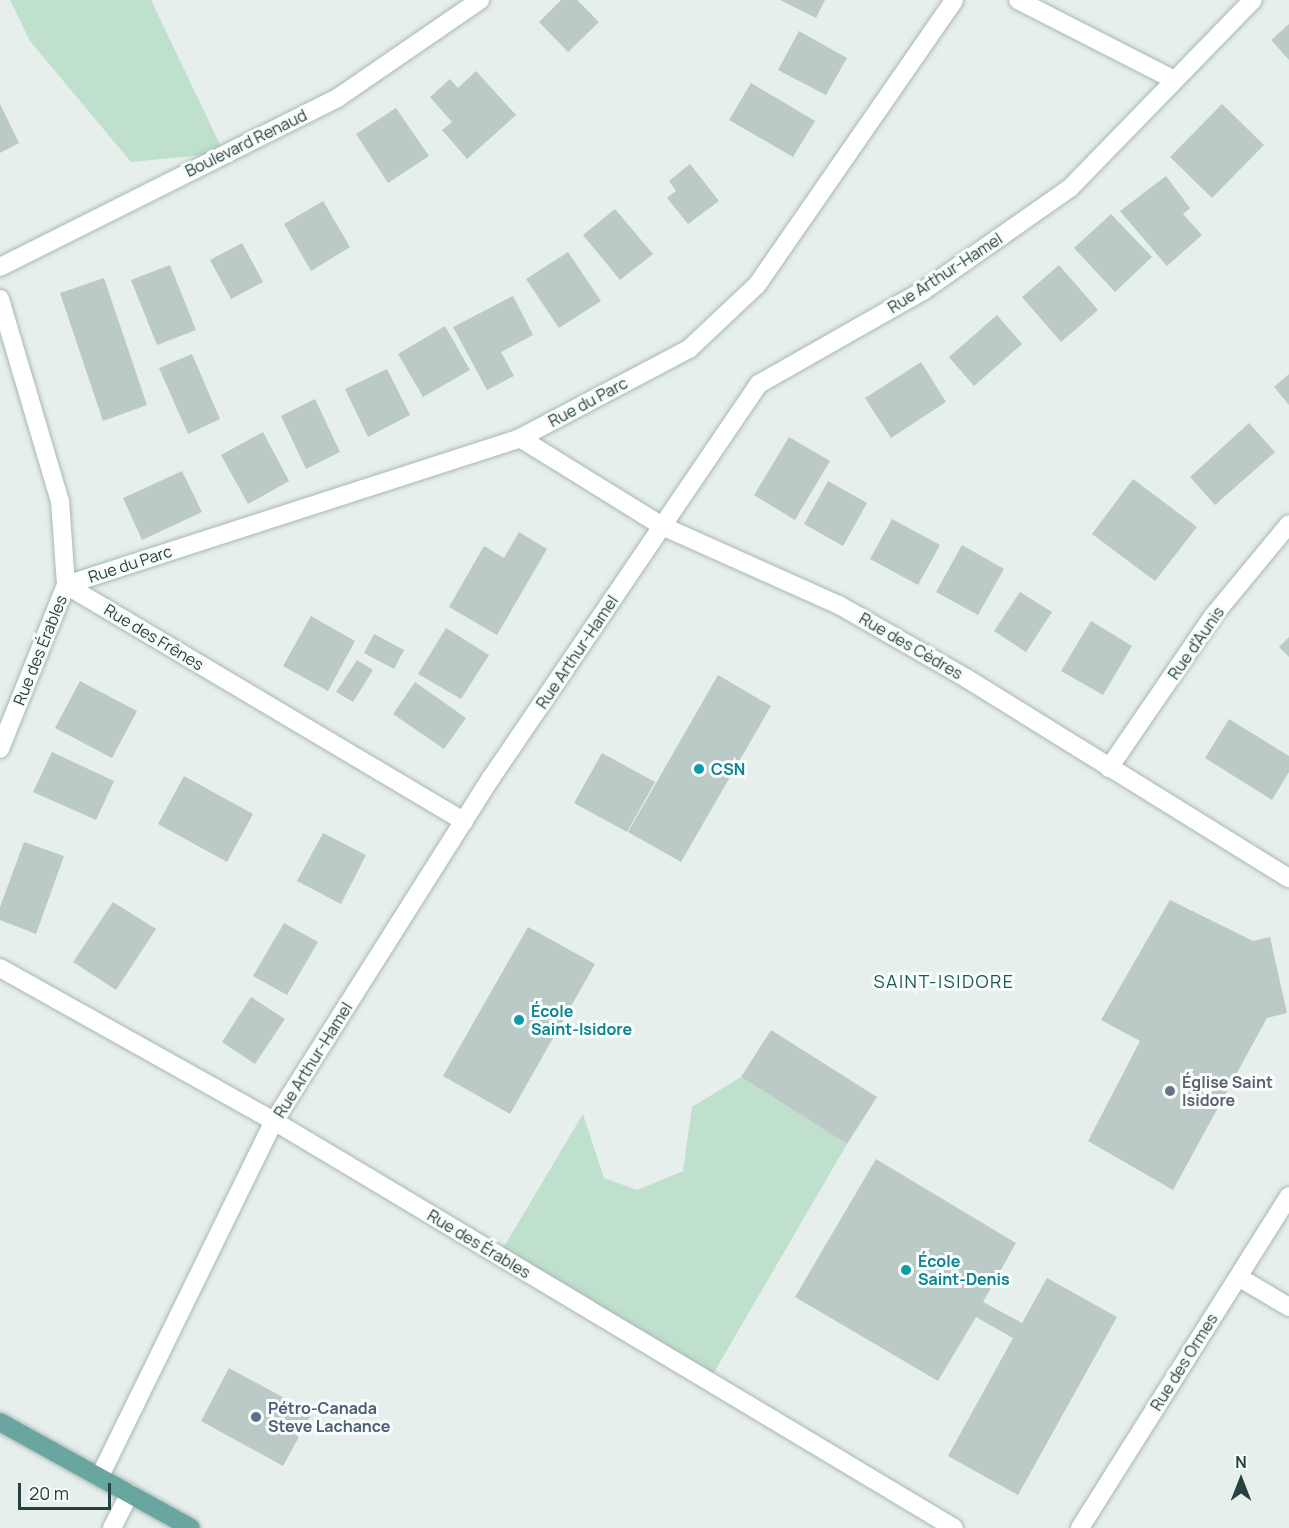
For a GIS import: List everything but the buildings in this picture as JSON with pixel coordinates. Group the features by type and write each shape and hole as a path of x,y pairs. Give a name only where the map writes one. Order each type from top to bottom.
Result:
{"main road":[{"path":"0,1422 191,1528"}],"street":[{"name":"Boulevard Renaud","path":"0,267 336,99 480,0"},
{"name":"Rue du Parc","path":"66,585 520,438 689,349 757,285 954,0"},
{"path":"1018,0 1174,80"},
{"name":"Rue Arthur-Hamel","path":"100,1476 274,1121 464,821 759,384 923,291 1070,188 1253,0"},
{"path":"0,299 60,501 66,585"},
{"name":"Rue des Cèdres","path":"520,438 662,526 839,605 1289,878"},
{"name":"Rue d'Aunis","path":"1109,768 1213,616 1289,524"},
{"name":"Rue des Érables","path":"0,749 66,585"},
{"name":"Rue des Frênes","path":"66,585 464,821"},
{"name":"Rue des Érables","path":"0,968 274,1121 954,1528"},
{"name":"Rue des Ormes","path":"1080,1528 1240,1278 1289,1196"},
{"path":"1240,1278 1289,1307"},
{"path":"112,1528 130,1493"}],"green space":[{"path":"10,0 151,0 224,153 131,162 30,41"},
{"path":"741,1077 847,1144 709,1381 499,1255 583,1114 604,1178 637,1190 683,1171 692,1107"}],"place":[{"name":"CSN","path":"699,769"},
{"name":"École Saint-Isidore","path":"519,1020"},
{"name":"Église Saint Isidore","path":"1170,1091"},
{"name":"École Saint-Denis","path":"906,1270"},
{"name":"Pétro-Canada Steve Lachance","path":"256,1417"}],"district":[{"name":"SAINT-ISIDORE","path":"944,981"}]}
